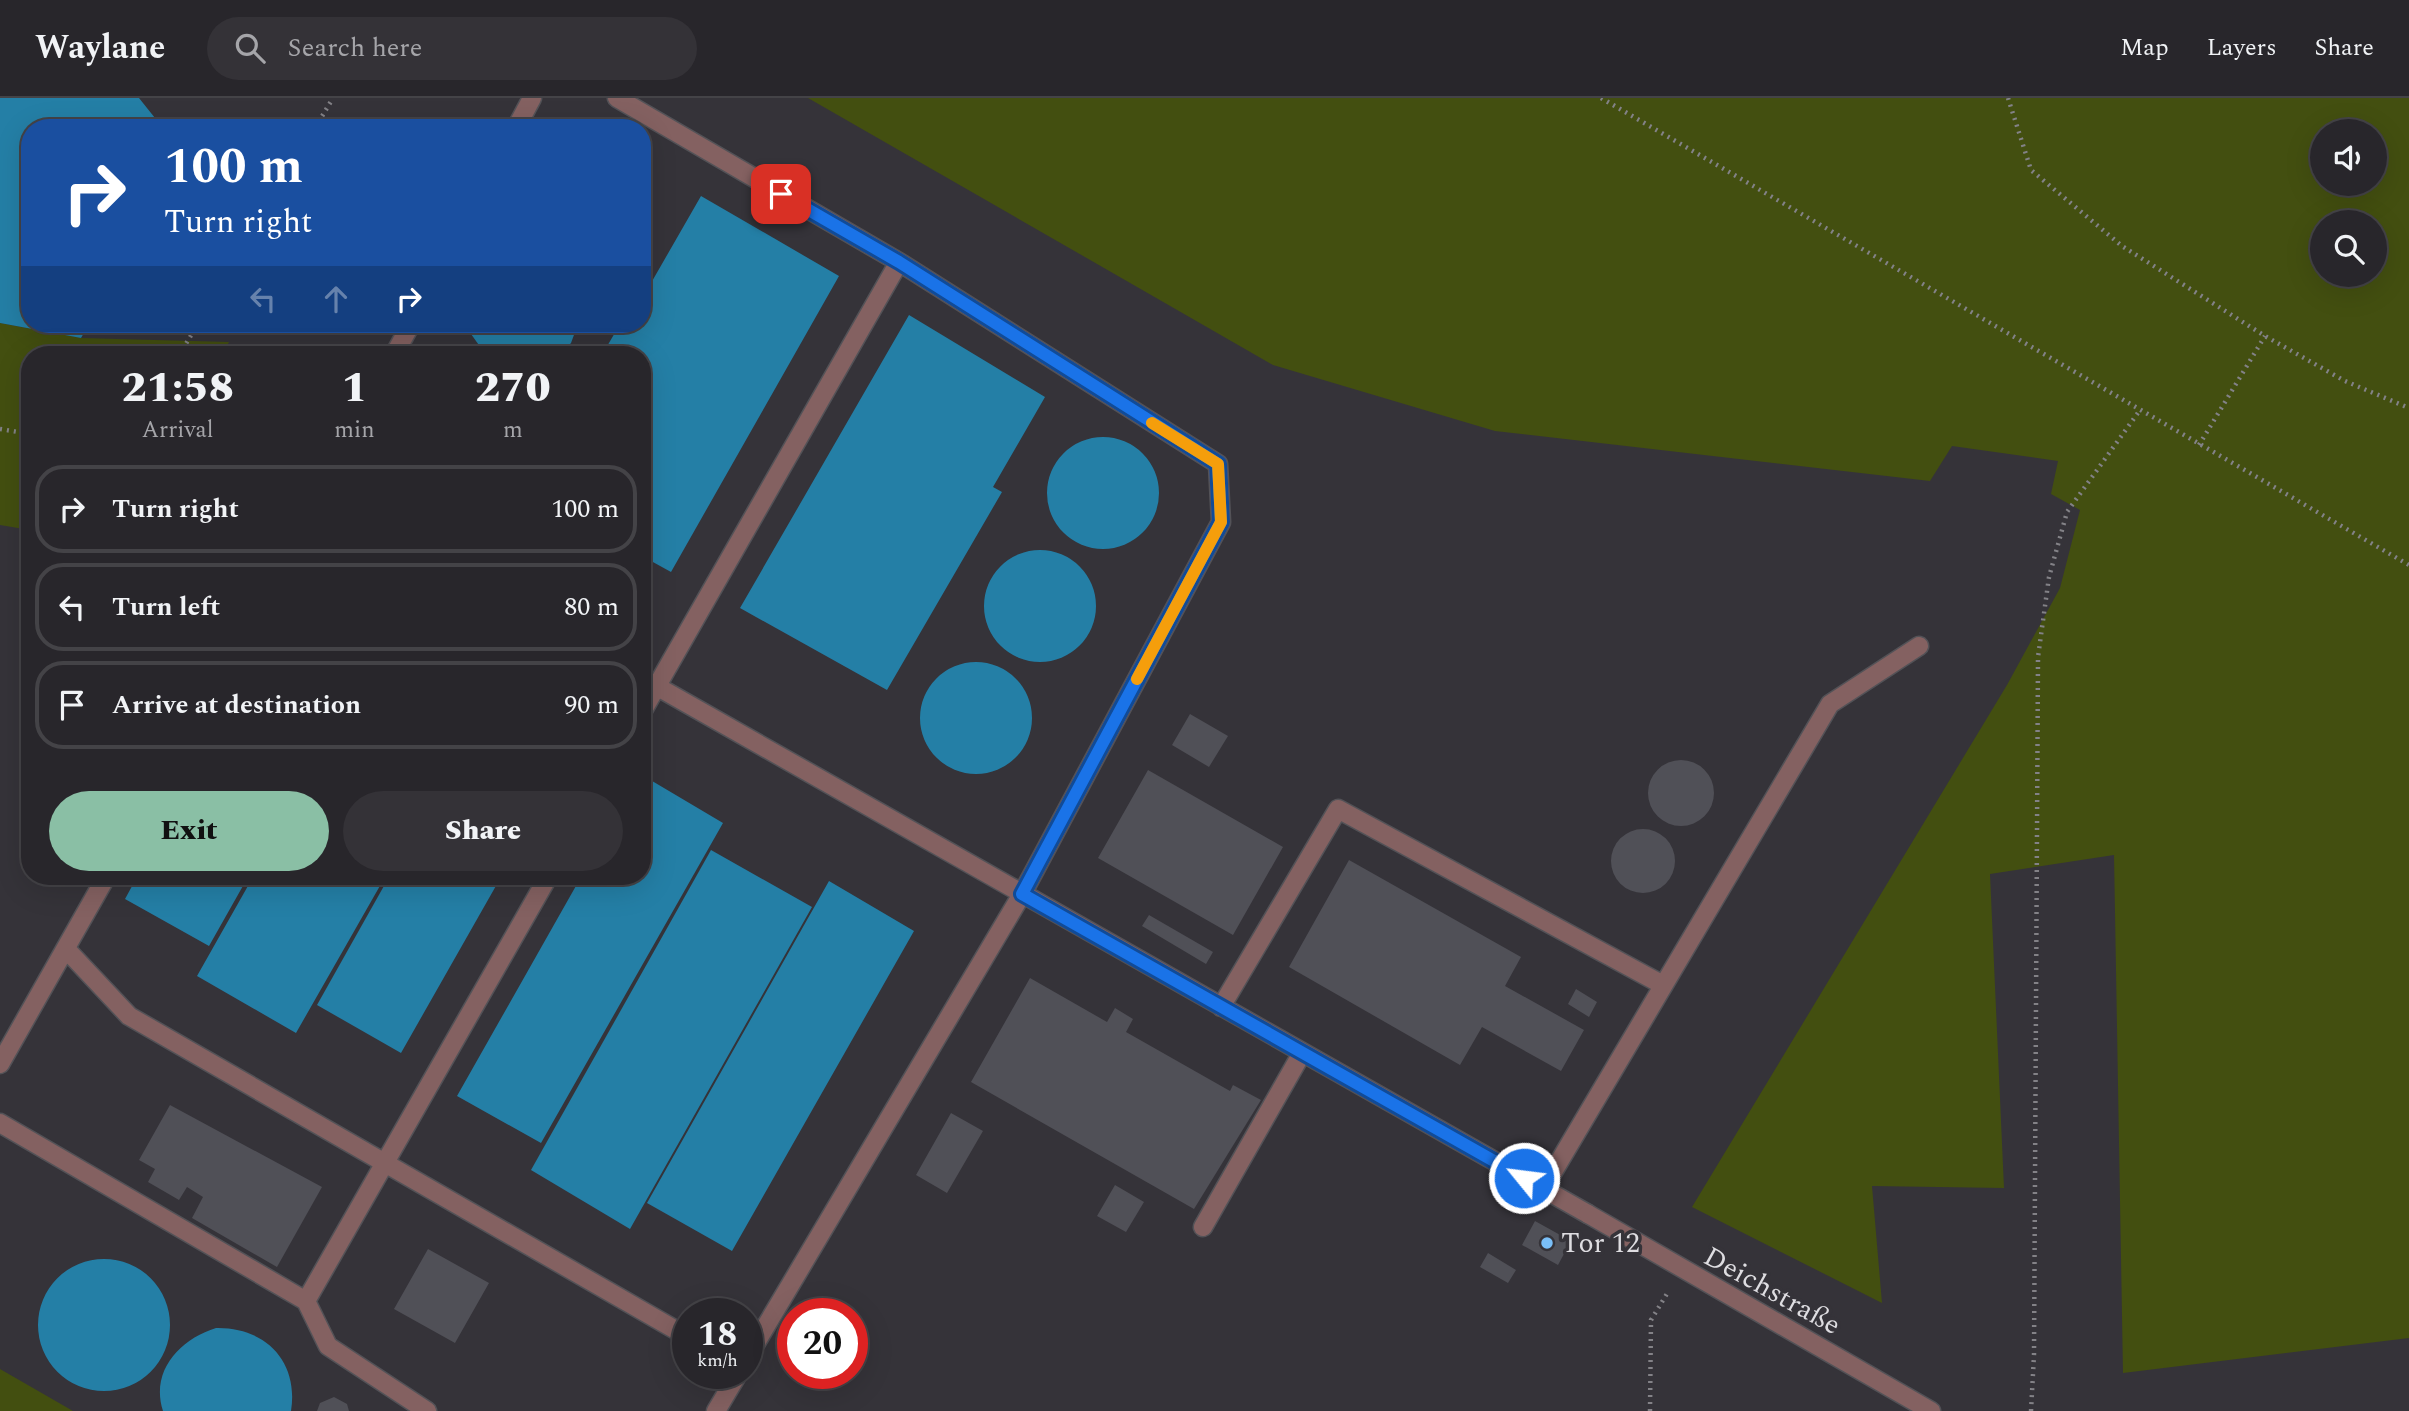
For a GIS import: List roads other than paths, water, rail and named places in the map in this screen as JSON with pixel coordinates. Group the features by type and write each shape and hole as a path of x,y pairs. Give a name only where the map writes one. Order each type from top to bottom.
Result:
{"street":[{"path":"520,119 531,98"},
{"path":"617,98 899,262 1218,464 1221,522 1022,894 763,1331"},
{"path":"651,680 899,262"},
{"path":"1543,1189 1830,704 1919,646"},
{"name":"Deichstraße","path":"651,683 1931,1411"},
{"path":"1221,1007 1338,809 1663,985"},
{"path":"0,1064 102,885"},
{"path":"306,1301 543,885"},
{"path":"66,949 129,1016 672,1328"},
{"path":"1203,1227 1302,1053"},
{"path":"0,1123 306,1301 328,1346 427,1411"},
{"path":"716,1411 729,1389"}],"water":[{"path":"0,98 139,98 156,119 21,119 21,327 0,323"},
{"path":"701,196 839,276 671,572 651,561 651,346 607,346 615,333 651,333 651,283"},
{"path":"909,315 1045,397 993,487 1002,492 887,690 740,608"},
{"path":"54,333 84,333 81,338"},
{"path":"575,333 568,346 480,346 471,334"},
{"path":"1103,437 1124,441 1142,454 1155,472 1159,493 1155,514 1142,532 1124,545 1103,549 1082,545 1064,532 1051,514 1047,493 1051,472 1064,454 1082,441"},
{"path":"1040,550 1061,554 1079,567 1092,585 1096,606 1092,627 1079,645 1061,658 1040,662 1019,658 1001,645 988,627 984,606 988,585 1001,567 1019,554"},
{"path":"976,662 997,666 1015,679 1028,697 1032,718 1028,739 1015,757 997,770 976,774 955,770 937,757 924,739 920,718 924,697 937,679 955,666"},
{"path":"651,780 723,823 541,1143 457,1096 576,885 651,885"},
{"path":"711,850 812,907 630,1229 531,1170"},
{"path":"829,881 914,931 732,1251 647,1203"},
{"path":"133,885 243,885 209,946 125,899"},
{"path":"248,885 380,885 296,1033 197,976"},
{"path":"384,885 496,885 401,1053 317,1005"},
{"path":"104,1259 129,1264 151,1278 165,1300 170,1325 165,1350 151,1372 129,1386 104,1391 79,1386 57,1372 43,1350 38,1325 43,1300 57,1278 79,1264"},
{"path":"216,1328 234,1329 250,1334 275,1350 290,1377 291,1411 163,1411 161,1383 171,1359 191,1340"}],"place":[{"name":"Tor 12","path":"1547,1243"}]}
